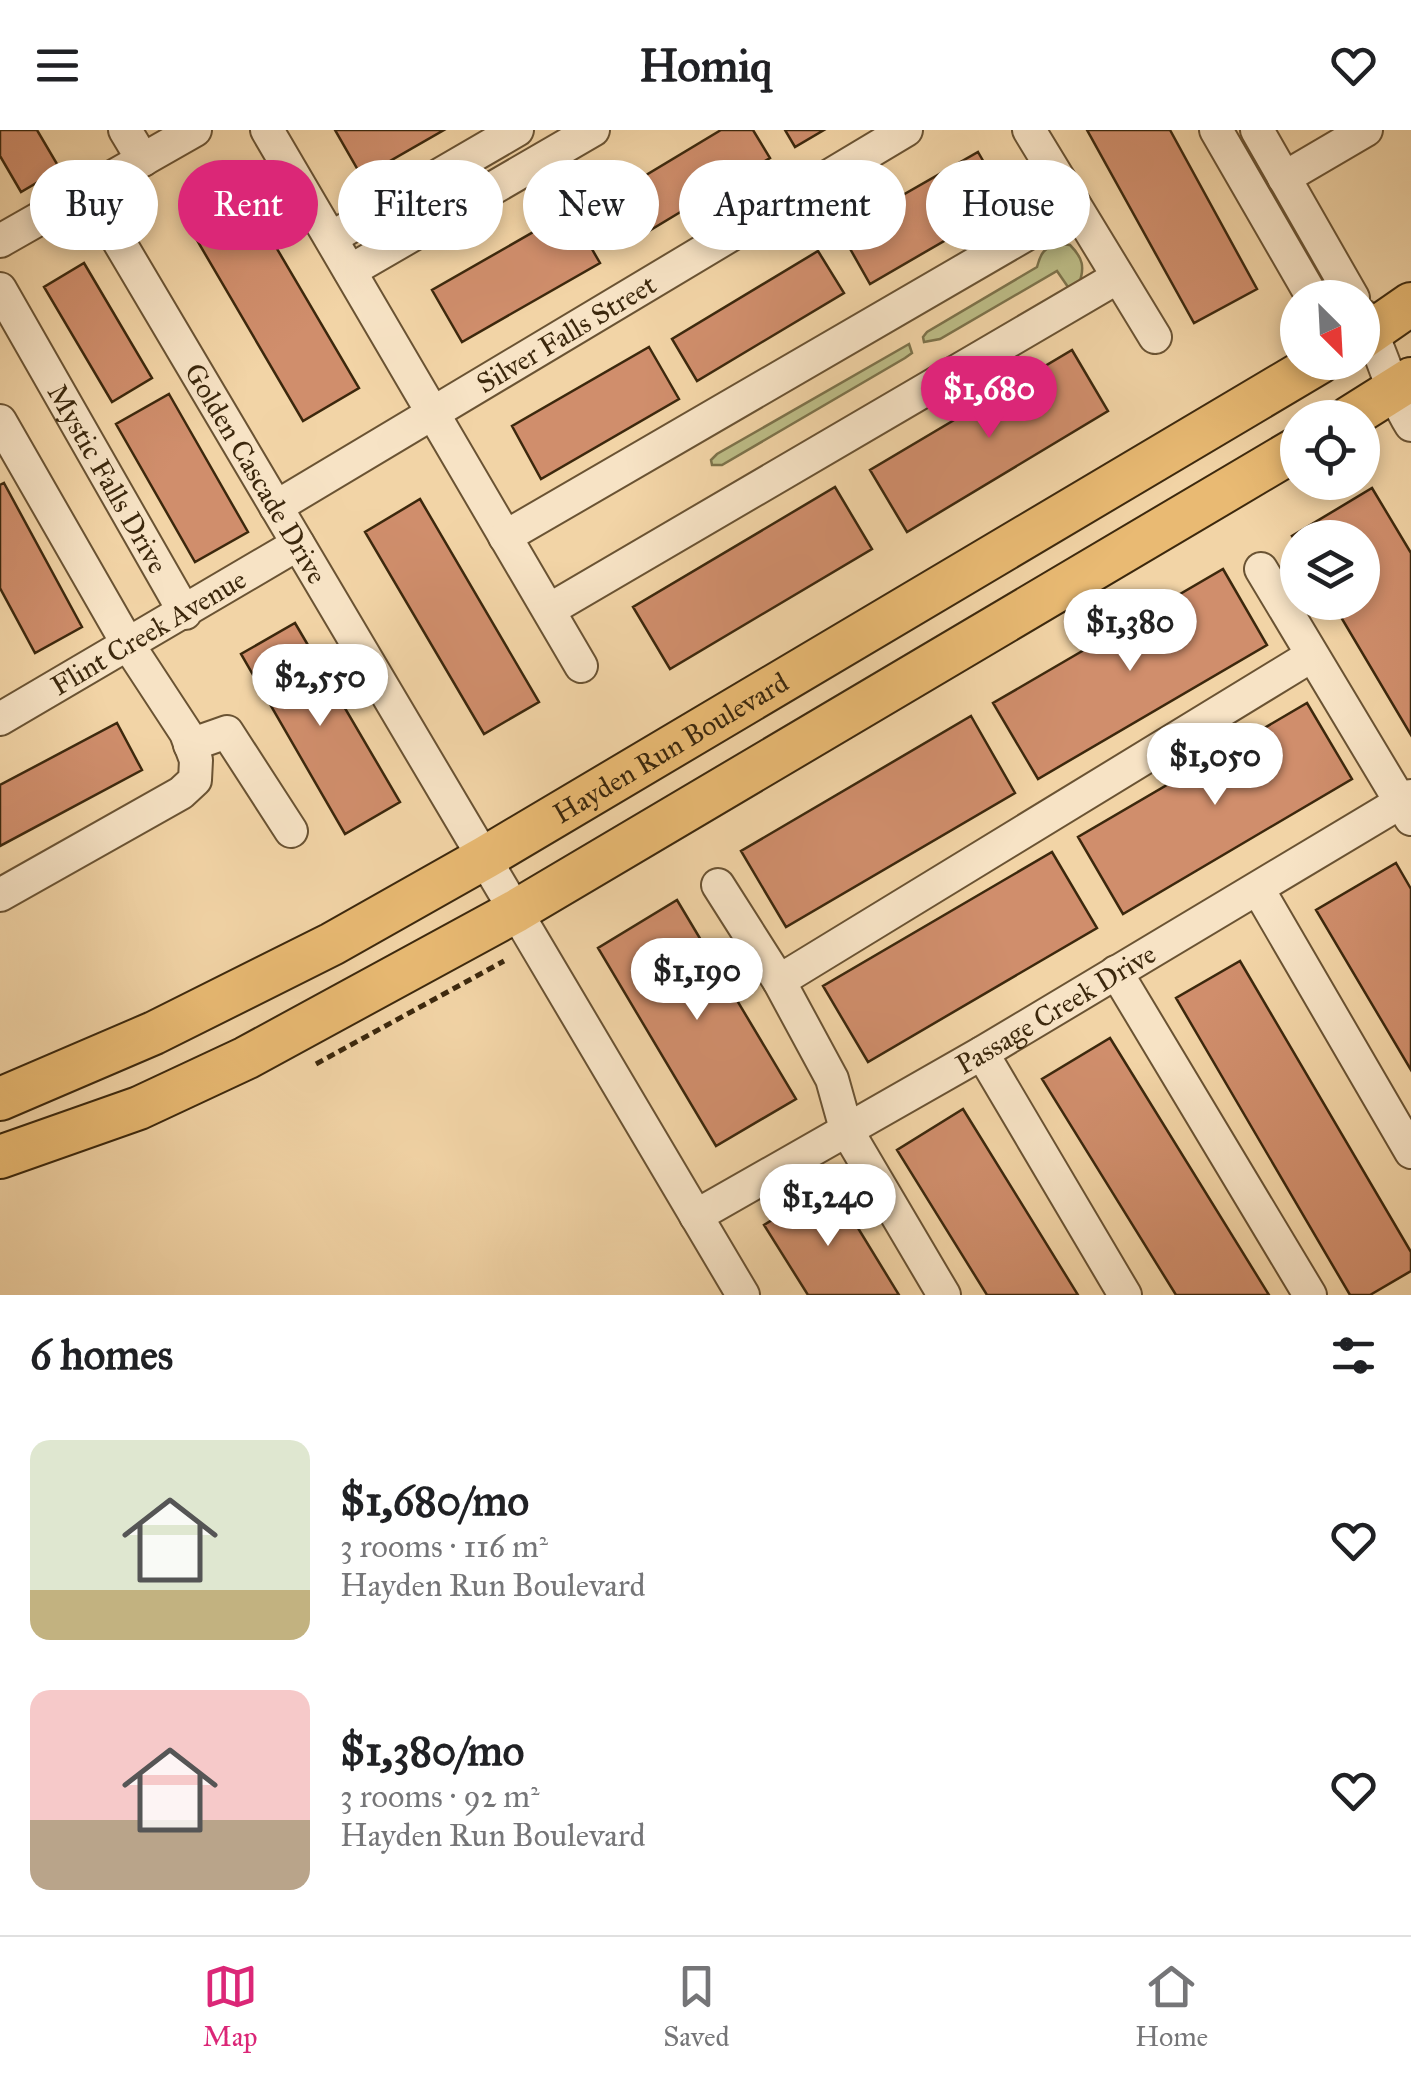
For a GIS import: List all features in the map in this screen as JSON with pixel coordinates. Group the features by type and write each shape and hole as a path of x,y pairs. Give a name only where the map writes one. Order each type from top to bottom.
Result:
{"main road":[{"path":"1380,320 1411,304"},
{"name":"Hayden Run Boulevard","path":"0,1099 154,1033 266,979 486,856 1290,380"},
{"path":"1380,407 1405,398"},
{"path":"0,1157 139,1108 246,1058 516,911 1280,459"}],"street":[{"path":"125,130 142,160 195,130"},
{"path":"267,130 581,666"},
{"path":"330,238 516,130 534,160"},
{"path":"541,160 593,130"},
{"name":"Silver Falls Street","path":"276,508 906,130"},
{"path":"1029,130 1047,160"},
{"path":"1216,130 1303,280"},
{"path":"1258,130 1337,280"},
{"path":"1284,178 1366,130"},
{"path":"350,271 523,171"},
{"path":"0,240 30,223"},
{"path":"1090,231 1154,337"},
{"name":"Golden Cascade Drive","path":"124,250 743,1295"},
{"path":"505,536 999,250"},
{"path":"548,610 1118,277"},
{"name":"Mystic Falls Drive","path":"0,289 184,613"},
{"path":"1380,358 1405,398"},
{"path":"0,421 196,760 195,780 181,793 0,896"},
{"name":"Flint Creek Avenue","path":"5,704 129,646 298,544"},
{"path":"1261,568 1311,656 1408,805"},
{"path":"779,981 1311,656"},
{"path":"190,744 226,732 290,831"},
{"name":"Passage Creek Drive","path":"696,1216 1408,805"},
{"path":"718,885 779,981 832,1079 846,1129 944,1295"},
{"path":"1258,889 1411,1152"},
{"path":"1116,972 1310,1295"},
{"path":"982,1053 1125,1295"}],"green space":[{"path":"1074,250 1082,268 1079,284 1068,287 1057,271 940,339 924,342 927,332 1037,267 1044,251"},
{"path":"909,344 912,353 905,358 722,465 712,465 717,454"}],"building":[{"path":"0,130 37,130 55,160 30,160 30,187 21,192 0,156"},
{"path":"335,130 444,130 392,160 352,160"},
{"path":"721,130 753,130 770,158 679,160 679,213 659,225 659,167"},
{"path":"785,130 824,130 795,147"},
{"path":"1087,130 1170,130 1257,289 1194,323"},
{"path":"978,152 983,160 964,160"},
{"path":"926,182 929,250 870,284 851,250 906,250 906,193"},
{"path":"523,238 523,250 592,250 600,263 462,342 432,290"},
{"path":"203,250 278,250 359,388 303,421"},
{"path":"818,251 844,293 697,381 672,339"},
{"path":"84,263 152,378 112,402 44,287"},
{"path":"649,347 679,399 541,479 512,426"},
{"path":"1072,350 1108,411 907,532 870,470"},
{"path":"169,394 248,532 195,562 116,424"},
{"path":"4,483 82,627 35,653 0,588 0,485"},
{"path":"835,487 872,549 670,669 633,607"},
{"path":"420,499 539,702 484,734 365,532"},
{"path":"1352,500 1379,500 1411,553 1411,735 1343,620 1380,620 1380,520 1319,520"},
{"path":"1223,569 1267,645 1038,779 993,703"},
{"path":"295,623 400,802 345,834 241,654"},
{"path":"1307,703 1352,779 1123,914 1078,837"},
{"path":"971,716 1015,793 786,927 741,851"},
{"path":"117,723 142,770 0,846 0,785"},
{"path":"1052,852 1097,928 868,1062 823,986"},
{"path":"1396,863 1411,889 1411,1070 1316,910"},
{"path":"677,900 796,1099 716,1146 598,948"},
{"path":"1240,961 1411,1252 1411,1271 1370,1295 1350,1295 1176,998"},
{"path":"1110,1038 1269,1295 1176,1295 1042,1079"},
{"path":"963,1109 1078,1295 987,1295 897,1150"},
{"path":"831,1184 899,1295 808,1295 764,1225"}]}
